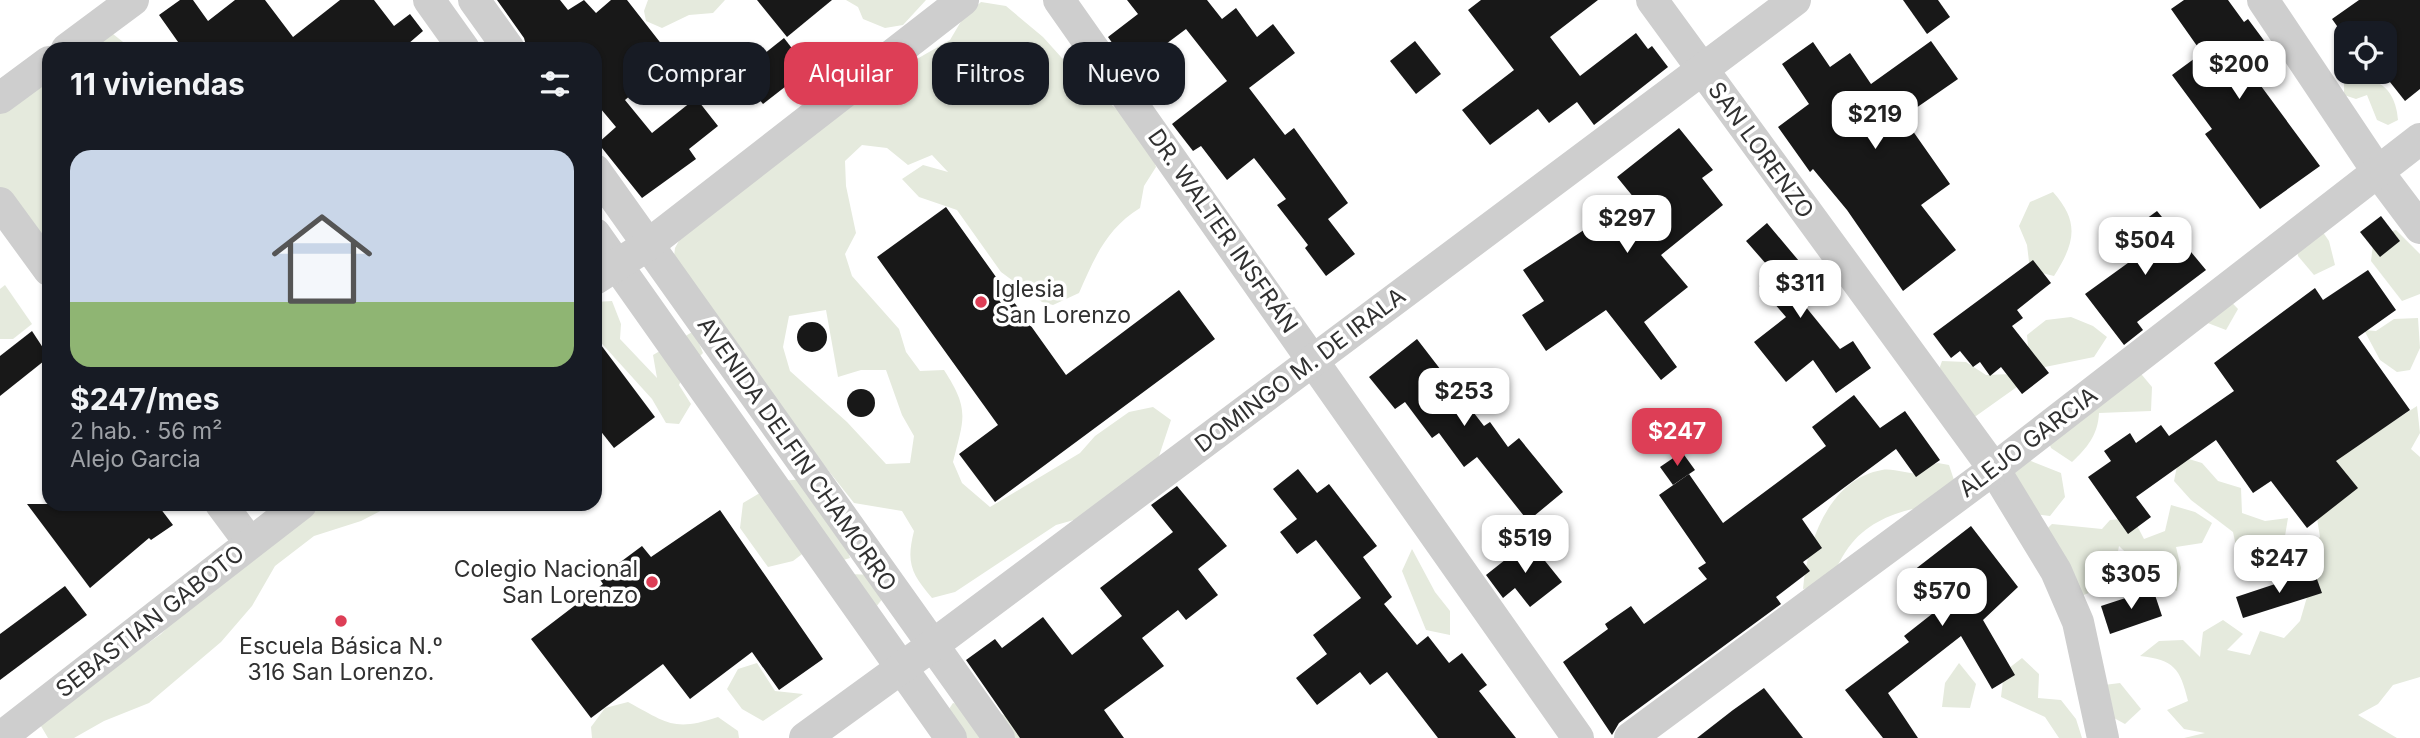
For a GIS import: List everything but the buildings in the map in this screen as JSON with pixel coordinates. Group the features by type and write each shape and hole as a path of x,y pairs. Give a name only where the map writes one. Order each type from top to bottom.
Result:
{"street":[{"path":"76,42 133,0"},
{"path":"429,0 459,42"},
{"path":"474,0 504,42"},
{"path":"605,271 648,245 963,0"},
{"name":"DR. WALTER INSFRÁN","path":"1059,0 1578,738"},
{"name":"SAN LORENZO","path":"1652,0 1994,469 2056,571 2078,622 2103,738"},
{"name":"DOMINGO M. DE IRALA","path":"805,738 1795,0"},
{"path":"2263,0 2378,172 2420,228"},
{"path":"0,99 42,67"},
{"name":"ALEJO GARCIA","path":"1630,738 1994,469 2420,139"},
{"name":"AVENIDA DELFIN CHAMORRO","path":"602,180 999,738"},
{"path":"0,203 42,260"},
{"name":"AVENIDA DELFIN CHAMORRO","path":"605,271 951,738"},
{"path":"226,511 250,543"},
{"name":"SEBASTIAN GABOTO","path":"0,738 292,511"}],"shaded area":[{"path":"648,0 725,0 713,13 689,15 662,28 646,21 644,11"},
{"path":"846,0 926,0 903,25 885,28 863,19 858,7"},
{"path":"981,2 1006,6 1048,42 947,42 963,18"},
{"path":"103,26 123,42 82,42"},
{"path":"1049,44 1063,59 1063,105 1112,105 1134,124 1148,143 1156,167 1144,186 1140,208 1118,225 1102,246 1079,293 1053,305 1042,302 1001,272 957,210 919,197 902,179 923,165 948,172 932,155 908,165 887,148 862,145 845,161 846,186 856,233 845,254 852,276 899,329 906,352 920,371 944,370 958,395 962,424 953,462 962,483 990,507 1080,453 1095,436 1129,412 1153,407 1171,420 1159,456 1145,473 1081,518 1056,525 955,592 932,598 912,567 910,551 914,531 902,511 854,503 672,273 675,248 699,204 844,105 918,105 918,58 932,50 932,105 1049,105","holes":["826,310 838,377 861,370 886,370 902,415 914,436 910,463 886,464 847,422 790,371 783,347 789,316"]},
{"path":"42,73 42,254 0,193 0,107"},
{"path":"2344,84 2381,84 2395,103 2398,120 2388,125 2377,120 2367,95 2356,99 2344,95"},
{"path":"2053,192 2068,213 2072,233 2067,253 2054,276 2030,270 2027,245 2019,226 2030,202"},
{"path":"2316,222 2329,241 2335,265 2314,275 2298,256 2292,224"},
{"path":"2396,230 2420,254 2420,294 2402,301 2371,261 2374,236"},
{"path":"5,285 32,324 13,339 0,339 0,289"},
{"path":"2222,292 2238,309 2226,330 2179,312"},
{"path":"612,301 621,324 620,339 657,378 653,355 694,331 703,353 686,370 679,385 691,404 679,424 666,423 652,399 602,344 602,302"},
{"path":"2071,317 2093,326 2107,337 2094,357 2045,367 1969,421 1934,384 1942,361 1966,362 1986,375 2012,374 2029,358 2027,335 2046,320"},
{"path":"2418,318 2420,348 2410,370 2397,372 2380,360 2364,330 2376,331 2394,319"},
{"path":"2137,369 2152,387 2151,411 2099,413 2091,440 2072,462 2051,448 2043,425"},
{"path":"2417,406 2420,433 2411,449 2420,457 2420,677 2393,685 2378,704 2358,715 2397,738 2184,738 2205,733 2184,729 2167,710 2188,701 2178,673 2168,663 2140,656 2159,641 2183,640 2200,657 2203,632 2223,620 2243,634 2227,650 2250,655 2260,631 2284,638 2300,621 2307,597 2298,574 2300,550 2320,537 2316,512 2340,472 2332,449 2355,446"},
{"path":"2014,444 2031,461 2061,473 2065,497 2050,516 2025,513 2010,492"},
{"path":"2179,456 2202,463 2218,481 2241,488 2242,513 2265,521 2288,518 2284,542 2251,576 2238,556 2233,532 2191,500 2174,481"},
{"path":"1938,463 1949,465 1955,483 1945,505 1907,510 1871,526 1848,547 1828,585 1803,589 1805,571 1816,534 1835,499 1848,486 1864,476 1882,470 1920,474 1927,466"},
{"path":"805,479 836,513 850,558 827,565 814,545 793,561 768,567 740,528 743,503 780,481"},
{"path":"2171,505 2195,512 2212,523 2202,543 2176,547 2181,568 2177,591 2154,580 2119,546 2112,574 2104,585 2077,597 2035,540 2052,524 2102,529 2110,520 2133,518 2144,539 2165,531"},
{"path":"276,511 380,511 361,521 314,536 275,566 252,606 221,642 149,703 104,721 74,738 48,738 38,721 161,634"},
{"path":"1412,549 1435,592 1450,611 1450,635 1426,630 1402,571"},
{"path":"849,574 874,575 883,598 869,616"},
{"path":"2022,658 2039,674 2038,698 2061,700 2076,719 2082,738 2059,738 2045,717 2001,697 2004,672"},
{"path":"757,663 775,691 803,694 763,721 742,709 727,689 738,669"},
{"path":"1959,663 1976,684 1970,708 1942,707 1945,683"},
{"path":"2120,683 2141,709 2125,724 2101,711 2096,686"},
{"path":"628,702 671,723 691,724 718,717 738,731 739,738 592,738 591,727 605,708"},
{"path":"953,703 1000,713 1020,725 1022,738 949,738 939,724"}],"place":[{"name":"Iglesia San Lorenzo","path":"981,302"},
{"name":"Colegio Nacional San Lorenzo","path":"652,582"},
{"name":"Escuela Básica N.º 316 San Lorenzo.","path":"341,621"}]}
